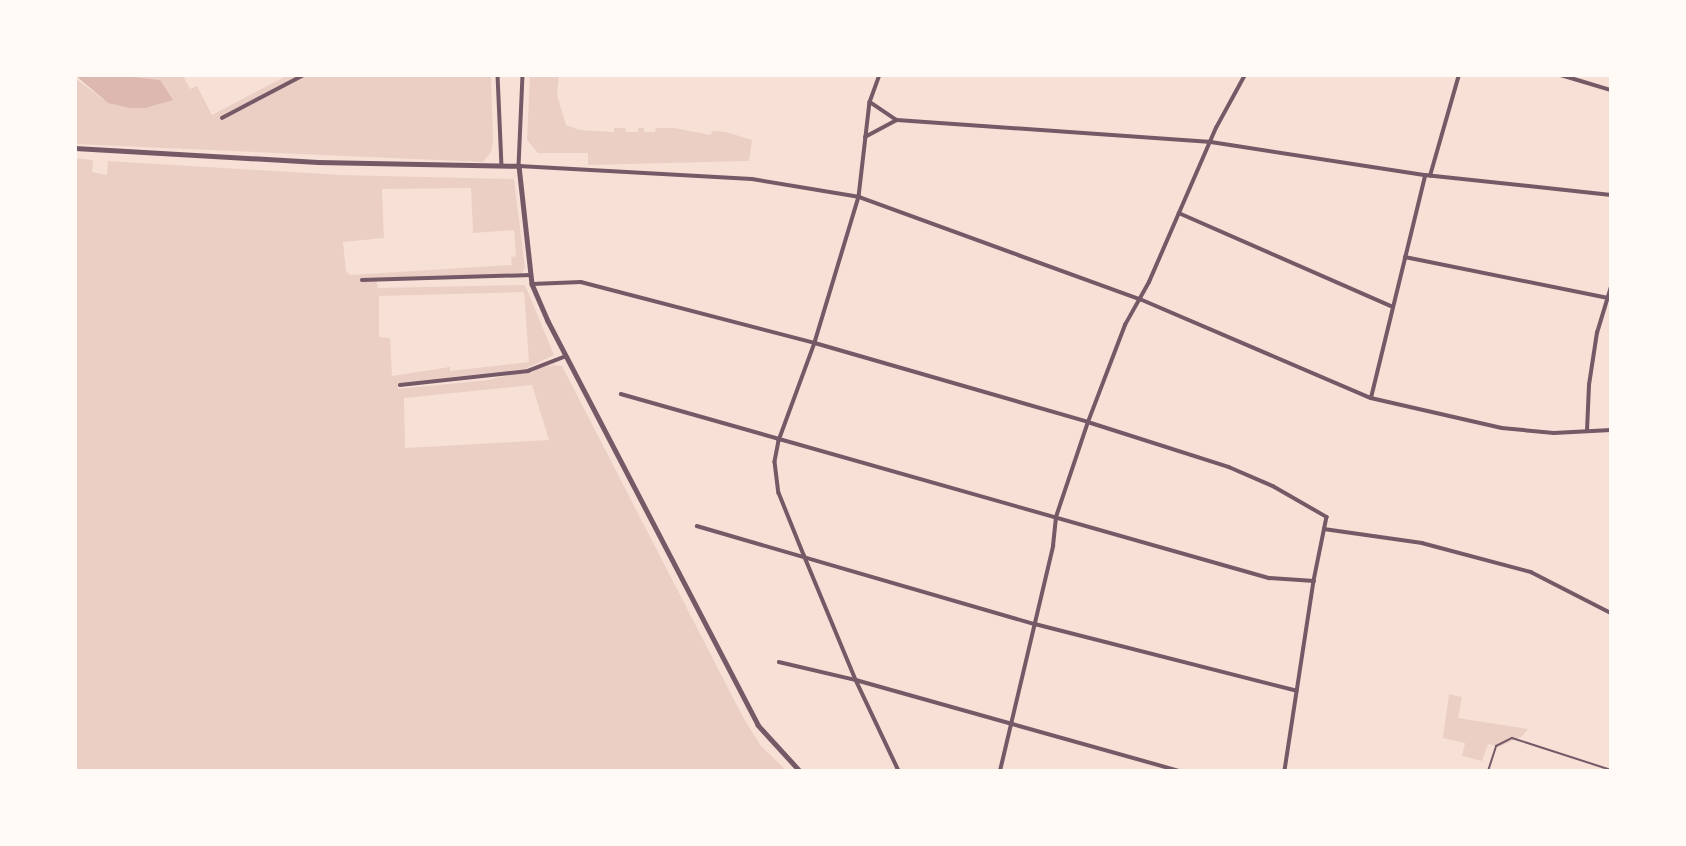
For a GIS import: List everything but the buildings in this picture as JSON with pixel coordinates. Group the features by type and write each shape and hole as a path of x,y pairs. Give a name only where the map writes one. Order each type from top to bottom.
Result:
{"street":[{"path":"222,118 304,75"},
{"path":"498,75 502,166"},
{"path":"523,75 519,166 532,284 566,356 758,725 800,771"},
{"path":"880,75 870,102 859,197 815,343 779,441 775,478 856,680 899,771"},
{"path":"1000,771 1035,624 1056,517 1088,422 1125,325 1140,299 1211,142 1245,75"},
{"path":"1430,176 1459,75"},
{"path":"1561,75 1611,90"},
{"path":"870,102 897,120 1211,142 1425,176 1611,195"},
{"path":"865,137 897,120"},
{"path":"75,148 311,162 519,166 752,179 859,197 1140,299 1371,398 1502,428 1553,433 1611,430"},
{"path":"1371,398 1391,306 1425,176"},
{"path":"1179,213 1391,306"},
{"path":"1405,257 1608,298"},
{"path":"362,280 531,275"},
{"path":"532,284 581,282 815,343 1088,422 1229,467 1273,486 1328,517 1314,581 1285,771"},
{"path":"1587,431 1588,385 1597,333 1611,288"},
{"path":"400,385 528,371 566,356"},
{"path":"621,394 1269,578 1314,581"},
{"path":"697,526 1035,624 1297,691"},
{"path":"1324,529 1422,543 1531,572 1611,613"},
{"path":"779,662 856,680 1180,771"}],"lane":[{"path":"1488,771 1496,746 1512,738 1611,770"}],"shaded area":[{"path":"75,75 119,75 160,80 173,100 145,108 108,103"},
{"path":"119,75 183,75 190,89 197,86 212,115 288,75 491,75 493,142 491,152 483,162 75,144 75,78 108,103 160,80"},
{"path":"530,75 559,75 557,95 566,125 580,130 614,132 614,128 638,132 638,128 644,128 644,132 655,132 656,128 674,128 711,135 712,131 726,132 752,140 749,161 588,165 588,153 538,153 527,140"},
{"path":"75,158 93,160 92,172 107,175 108,161 341,175 514,179 525,268 522,273 376,280 378,288 525,285 554,355 525,369 398,383 398,389 488,380 553,365 562,366 744,719 761,746 787,771 75,771","holes":["471,188 473,233 514,230 516,256 511,257 512,265 350,275 346,271 343,242 384,238 382,189","524,292 529,362 450,371 450,367 392,376 390,338 379,337 379,296","532,385 549,440 405,448 404,398"]},
{"path":"1449,694 1462,697 1458,718 1528,729 1521,737 1499,747 1488,744 1482,761 1462,756 1465,743 1443,738"}]}
